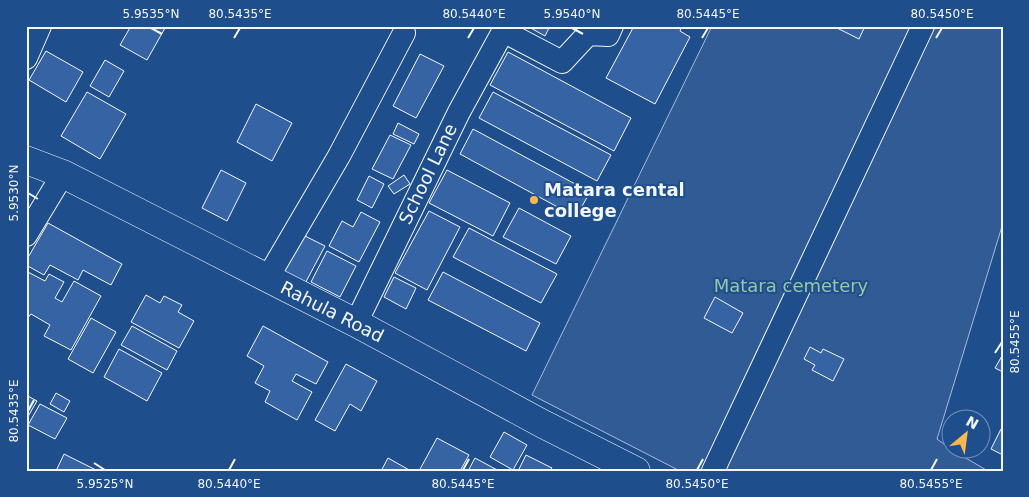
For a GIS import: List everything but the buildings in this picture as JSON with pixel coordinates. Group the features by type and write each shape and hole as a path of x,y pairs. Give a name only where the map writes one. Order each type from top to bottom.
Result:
{"main road":[{"name":"Rahula Road","path":"26,160 63,174 356,323 543,424 636,471"}],"street":[{"path":"26,58 40,26"},
{"path":"504,28 562,62 588,34 608,35 612,26"},
{"path":"713,471 923,26"},
{"name":"School Lane","path":"356,323 459,112 504,28"},
{"path":"267,279 339,156 404,32"},
{"path":"26,235 63,174"}],"green space":[{"name":"Matara cemetery","path":"712,26 1003,26 1003,223 946,410 942,410 942,423 937,439 942,443 942,460 969,460 988,471 680,471 532,395"}],"place":[{"name":"Matara cental college","path":"534,200"}]}
